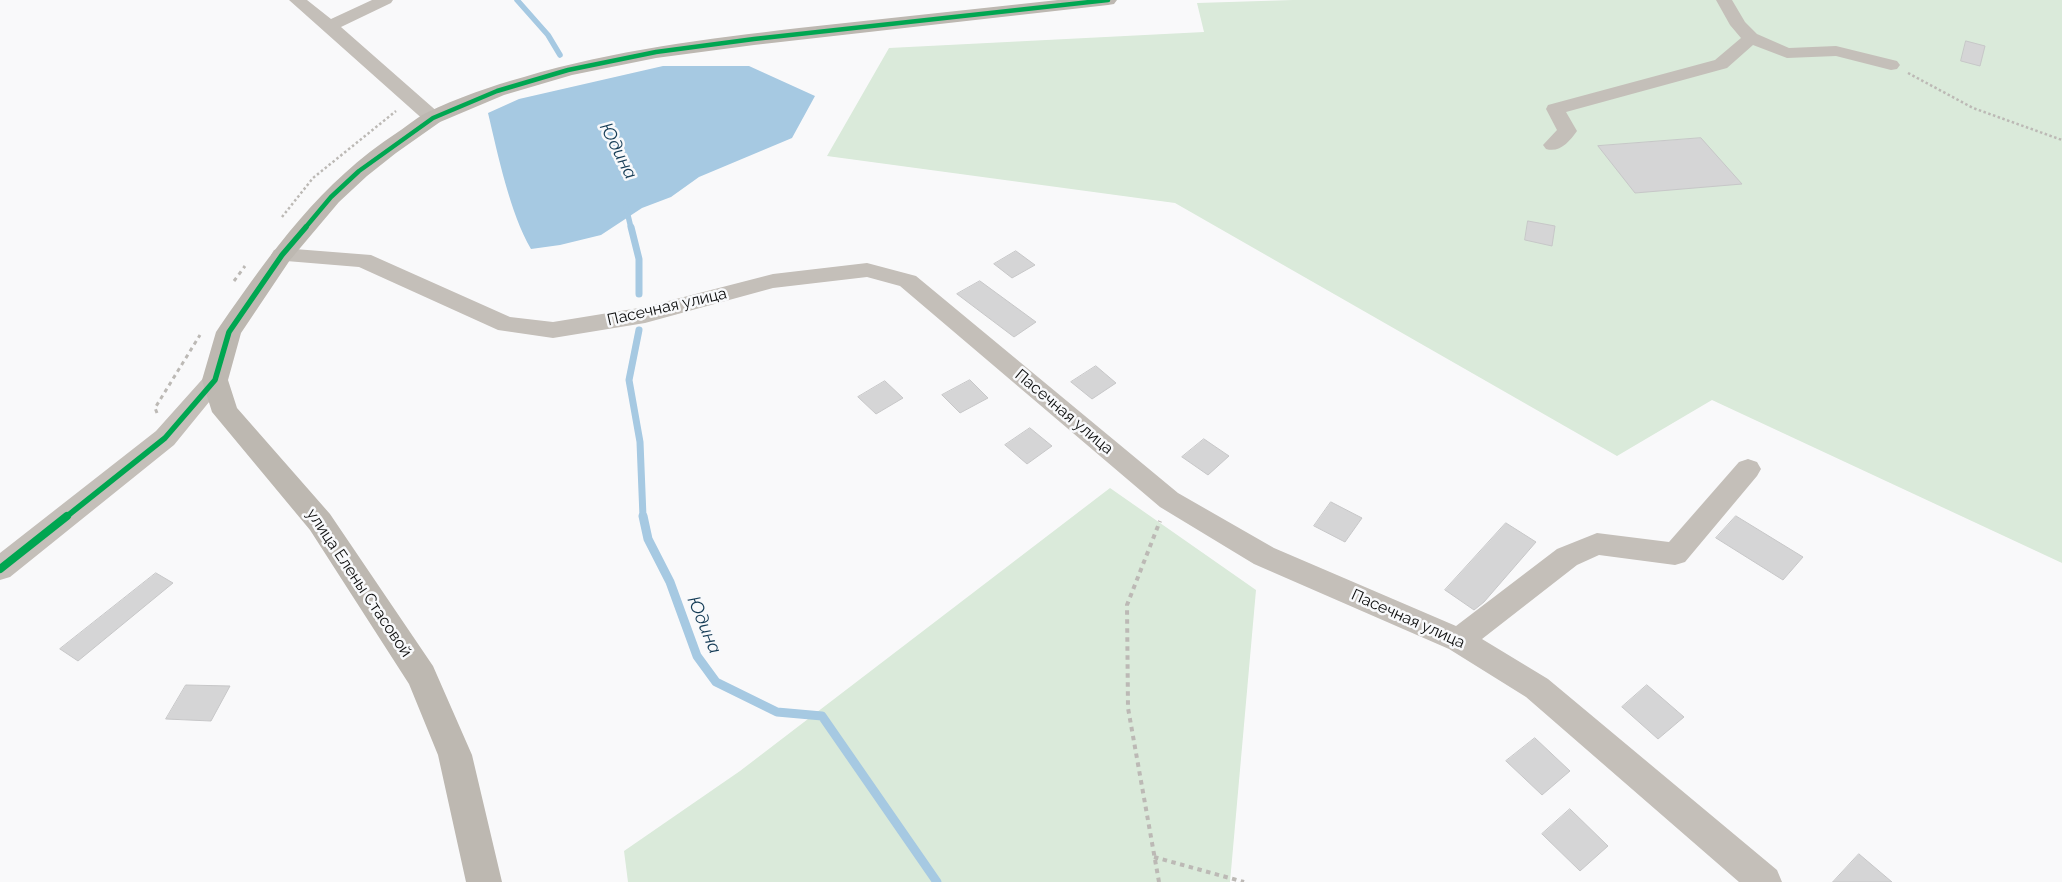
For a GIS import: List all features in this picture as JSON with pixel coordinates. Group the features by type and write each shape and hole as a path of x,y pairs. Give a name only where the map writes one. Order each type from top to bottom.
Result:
{"main road":[{"path":"215,380 229,332 282,255 331,197 359,171 433,118 497,91 610,60 754,39 1080,1 1108,0"},
{"name":"улица Елены Стасовой","path":"215,380 225,412 320,522 422,676 455,756 484,882"}],"street":[{"path":"297,0 330,26 433,118"},
{"path":"330,26 385,0"},
{"path":"1724,0 1738,26 1751,38 1787,53 1836,51 1891,65"},
{"path":"1553,145 1567,131 1555,109 1721,64 1751,38"},
{"name":"Пасечная улица","path":"282,255 363,260 506,324 553,330 645,315 773,281 867,270 908,281 1169,500 1264,556 1459,640 1537,688 1765,882"},
{"path":"0,569 165,438 215,380"},
{"path":"1459,640 1567,557 1597,544 1676,554 1748,469"}],"path":[{"path":"1891,65 1973,108 2062,140"},
{"path":"1160,882 1128,708 1127,605 1169,500"},
{"path":"1154,857 1244,882"}],"green space":[{"path":"1293,0 2062,0 2062,563 1712,400 1617,456 1175,203 827,156 889,48 1204,32 1197,3"},
{"path":"1110,488 1256,590 1230,882 628,882 624,851 740,771"}],"water":[{"path":"663,66 749,66 815,96 792,138 699,177 671,197 642,208 601,235 560,245 531,249 511,201 500,165 488,113 519,99"}],"building":[{"path":"1966,41 1985,46 1980,66 1961,61"},
{"path":"1701,138 1742,184 1635,193 1598,146"},
{"path":"1528,221 1555,226 1552,246 1525,240"},
{"path":"1016,251 1035,265 1012,278 994,264"},
{"path":"980,281 1036,322 1014,337 957,294"},
{"path":"1096,366 1116,383 1092,399 1071,382"},
{"path":"970,380 988,398 960,413 942,395"},
{"path":"885,381 903,398 876,414 858,397"},
{"path":"1030,428 1052,446 1027,464 1005,445"},
{"path":"1204,439 1229,456 1208,475 1182,457"},
{"path":"1331,502 1362,518 1345,542 1314,526"},
{"path":"1736,516 1803,557 1783,580 1716,538"},
{"path":"1506,523 1536,542 1484,602 1474,610 1445,590"},
{"path":"156,573 173,583 78,661 60,649"},
{"path":"186,685 230,686 211,721 166,719"},
{"path":"1647,685 1684,717 1658,739 1622,707"},
{"path":"1535,738 1570,771 1542,795 1506,761"},
{"path":"1570,809 1608,846 1580,871 1542,834"},
{"path":"1859,854 1892,882 1833,882"}],"waterway":[{"name":"Юдина","path":"517,0 548,35 560,55"},
{"name":"Юдина","path":"626,207 631,228"},
{"name":"Юдина","path":"631,227 639,259 639,294"},
{"name":"Юдина","path":"639,330 629,380 640,442 643,517"},
{"name":"Юдина","path":"643,516 648,539 670,582 697,656 716,682 777,712 822,716 937,882"}],"transit line":[{"path":"0,569 165,438 215,380 229,332 282,255 331,197 359,171 433,118 497,91 568,70 656,52 754,39 1108,0"}]}
